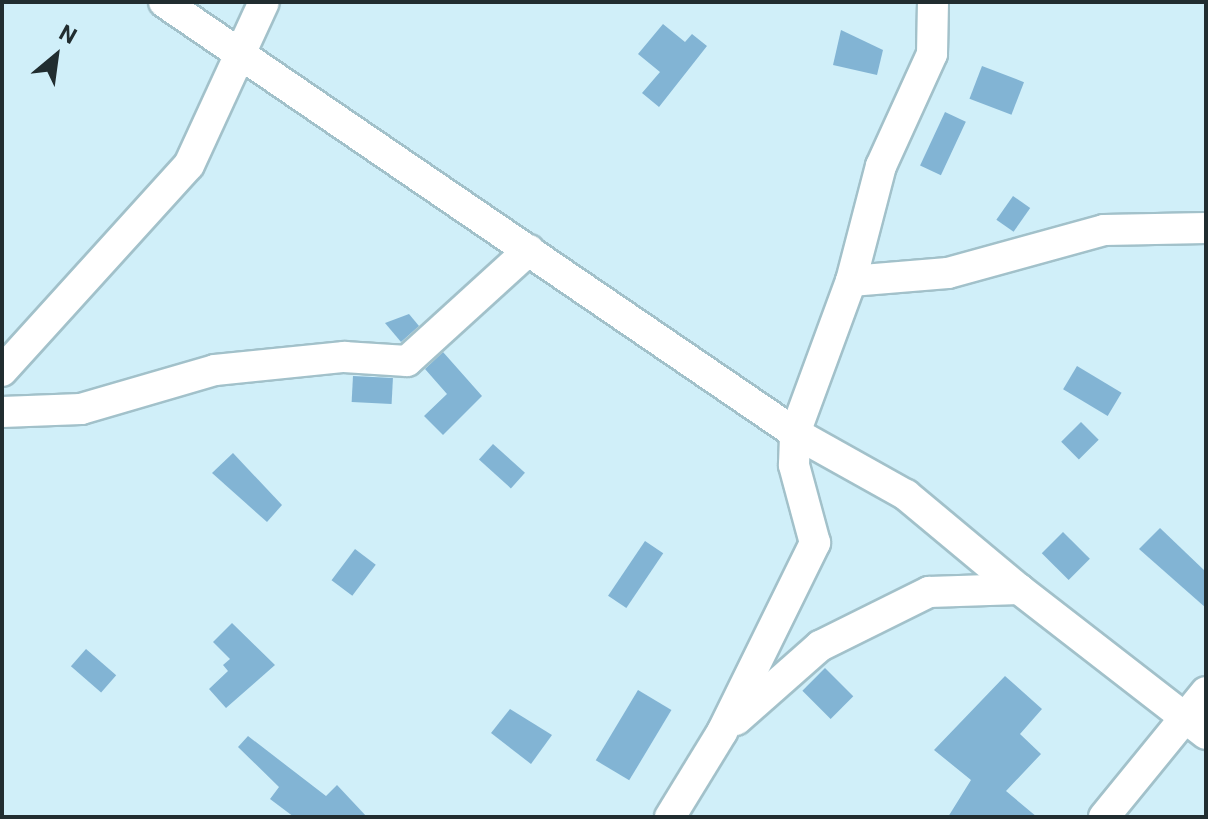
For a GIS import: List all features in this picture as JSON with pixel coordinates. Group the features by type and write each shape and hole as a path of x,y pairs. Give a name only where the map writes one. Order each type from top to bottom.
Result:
{"street":[{"path":"164,2 795,433 906,495 1019,589 1195,727"},
{"path":"2,371 189,165 264,2"},
{"path":"670,817 722,732 815,543 794,465 795,433 851,281 881,166 932,54 933,2"},
{"path":"851,281 948,273 1104,230 1206,228"},
{"path":"2,412 81,409 215,370 344,357 407,361 529,250"},
{"path":"722,732 820,646 929,592 1019,589"},
{"path":"1104,817 1195,727 1206,692"}],"building":[{"path":"663,24 685,42 692,34 707,46 659,107 642,93 660,72 638,54"},
{"path":"841,30 883,50 877,75 833,65"},
{"path":"982,66 1024,82 1011,115 969,99"},
{"path":"945,112 966,122 941,175 920,165"},
{"path":"1013,196 1030,208 1014,232 996,220"},
{"path":"409,314 419,326 401,342 385,323"},
{"path":"443,352 482,396 443,435 424,416 447,394 425,369"},
{"path":"1077,366 1122,393 1108,416 1063,389"},
{"path":"353,376 393,378 392,404 352,402"},
{"path":"1081,422 1099,440 1079,459 1061,442"},
{"path":"493,444 525,473 511,488 479,460"},
{"path":"233,453 282,505 267,522 212,473"},
{"path":"1160,528 1206,572 1206,608 1139,549"},
{"path":"1063,532 1090,559 1069,580 1042,553"},
{"path":"645,541 663,553 626,608 608,596"},
{"path":"355,549 376,565 352,596 332,580"},
{"path":"232,623 275,665 226,708 209,689 228,671 223,665 230,659 213,642"},
{"path":"86,649 116,675 101,693 71,666"},
{"path":"825,668 853,696 831,719 802,691"},
{"path":"1005,676 1042,709 1020,734 1041,754 1006,791 1037,817 948,817 971,780 934,750"},
{"path":"638,690 671,710 629,780 596,760"},
{"path":"510,709 552,735 531,764 491,733"},
{"path":"248,736 326,796 337,785 367,817 294,817 270,799 279,787 238,747"}]}
